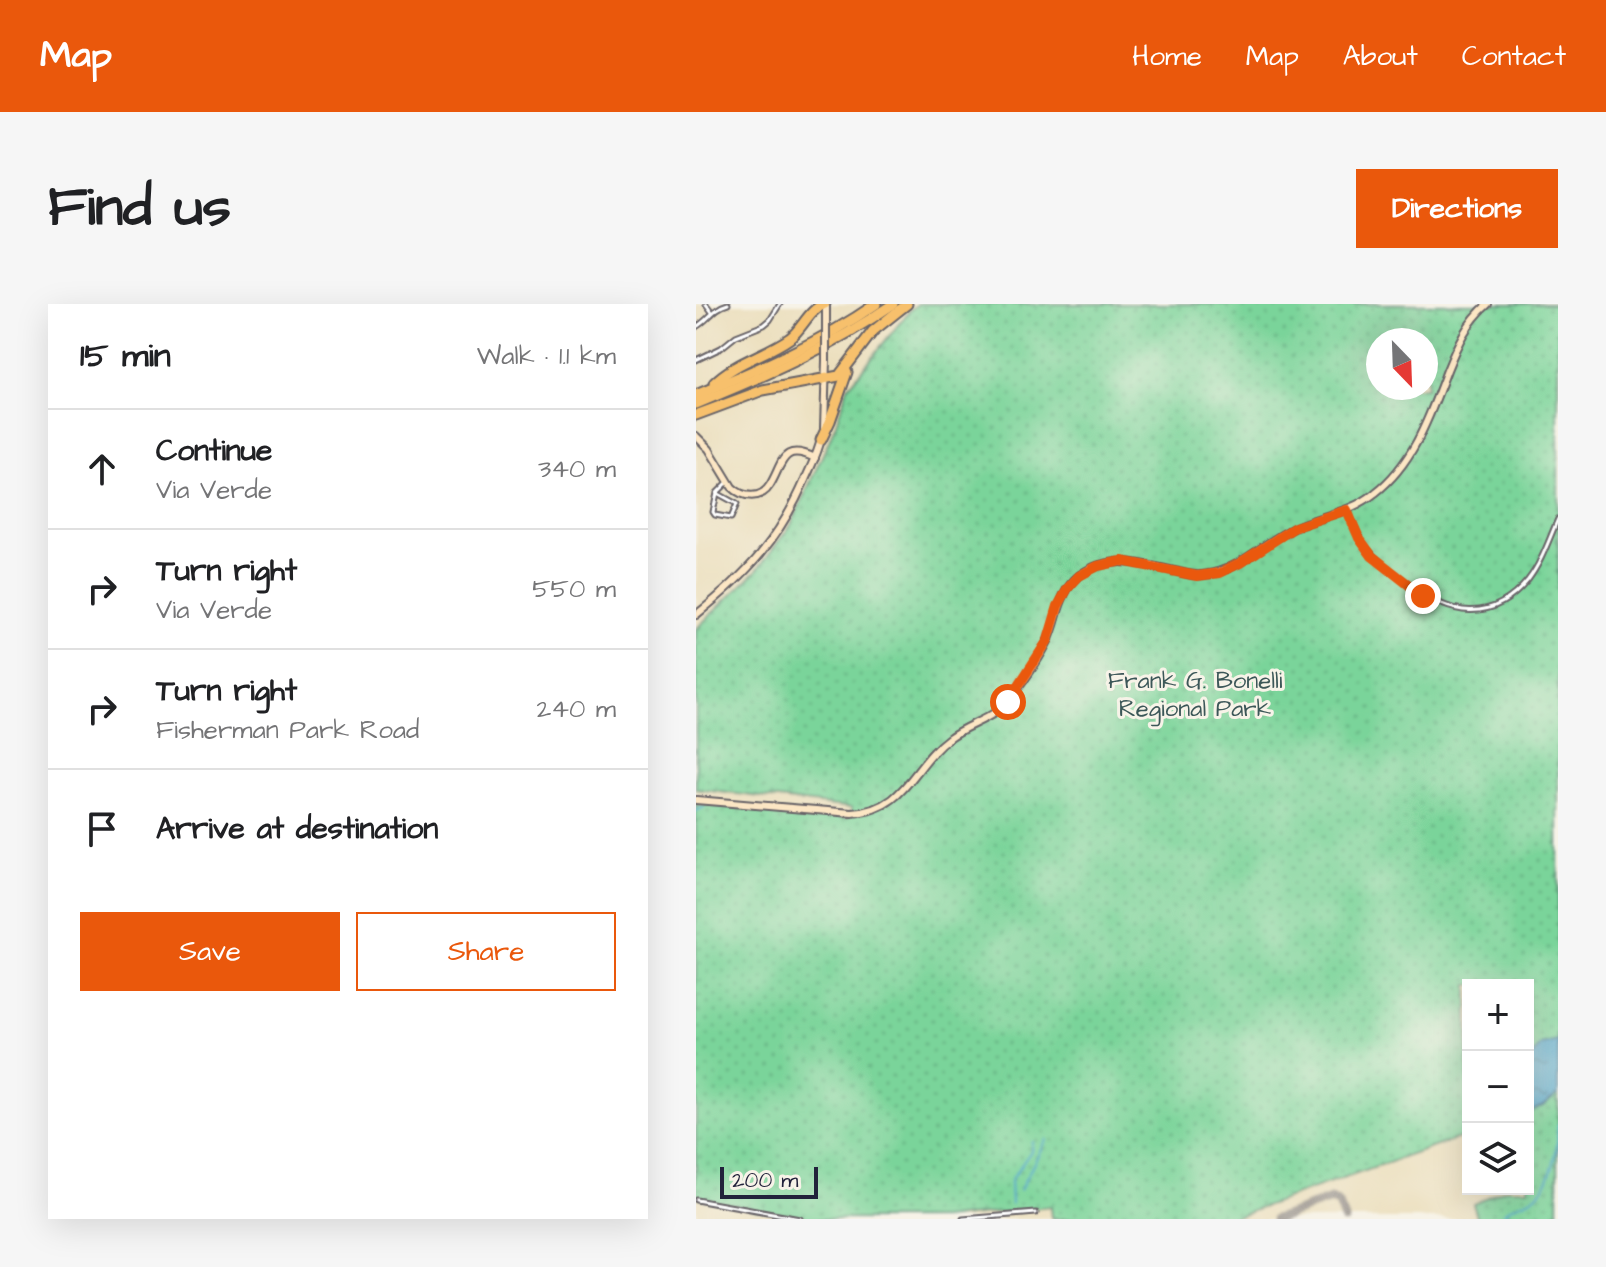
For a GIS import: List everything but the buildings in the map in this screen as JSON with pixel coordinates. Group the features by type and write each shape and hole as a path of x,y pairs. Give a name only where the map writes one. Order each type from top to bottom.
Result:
{"highway":[{"path":"714,383 725,373 789,338 803,325 814,304"},
{"path":"809,315 826,304"},
{"path":"696,392 800,345 869,304"},
{"path":"696,392 796,352 876,304"},
{"path":"696,409 713,393 818,345 884,304"},
{"path":"696,409 825,346 893,304"},
{"path":"696,409 763,390 839,376 873,331 907,304"},
{"path":"821,440 854,355"},
{"path":"706,400 752,381"}],"main road":[{"path":"696,615 732,585 763,552 788,516 815,458 826,414 826,304"},
{"path":"696,800 852,813 872,810 890,802 907,787 947,739 990,717 1008,702 1048,640 1058,606 1079,576 1098,566 1122,561 1197,576 1220,573 1295,527 1347,510 1374,494 1403,466 1420,435 1459,342 1469,323 1488,304"},
{"path":"696,436 705,443 728,482 741,495 758,495 767,489 785,457 800,452 815,458"}],"street":[{"path":"706,304 712,312"},
{"path":"696,327 703,324 712,312 728,304"},
{"path":"696,360 721,348 736,336 764,325 780,304"},
{"path":"717,493 737,504 731,518 713,512 717,493 728,482"},
{"path":"1347,510 1359,538 1372,556 1423,596 1453,609 1467,611 1494,607 1522,585 1540,560 1558,519"},
{"path":"696,1200 800,1219"},
{"path":"963,1219 1036,1213"}],"green space":[{"name":"Frank G. Bonelli Regional Park","path":"918,304 1558,304 1558,1219 1478,1219 1473,1203 1491,1195 1534,1195 1534,979 1462,979 1462,1137 1228,1219 1054,1219 1051,1218 1050,1207 943,1219 817,1219 696,1197 696,804 848,818 852,808 696,789 696,629 757,570 791,525 833,432 848,387"}],"water":[{"path":"1558,1041 1558,1094 1534,1110 1534,1054 1541,1045"}],"waterway":[{"path":"696,811 704,807"},
{"path":"1500,1219 1512,1207 1536,1195 1545,1185 1555,1157 1558,1124"},
{"path":"1020,1190 1046,1139"},
{"path":"1011,1204 1010,1181 1031,1151 1032,1141"}],"taxiway":[{"path":"1275,1219 1331,1200 1338,1204 1344,1219"}],"route":[{"path":"1008,702 1048,640 1058,606 1068,588 1079,576 1098,566 1122,561 1197,576 1220,573 1295,527 1347,510 1359,538 1372,556 1423,596"}]}
